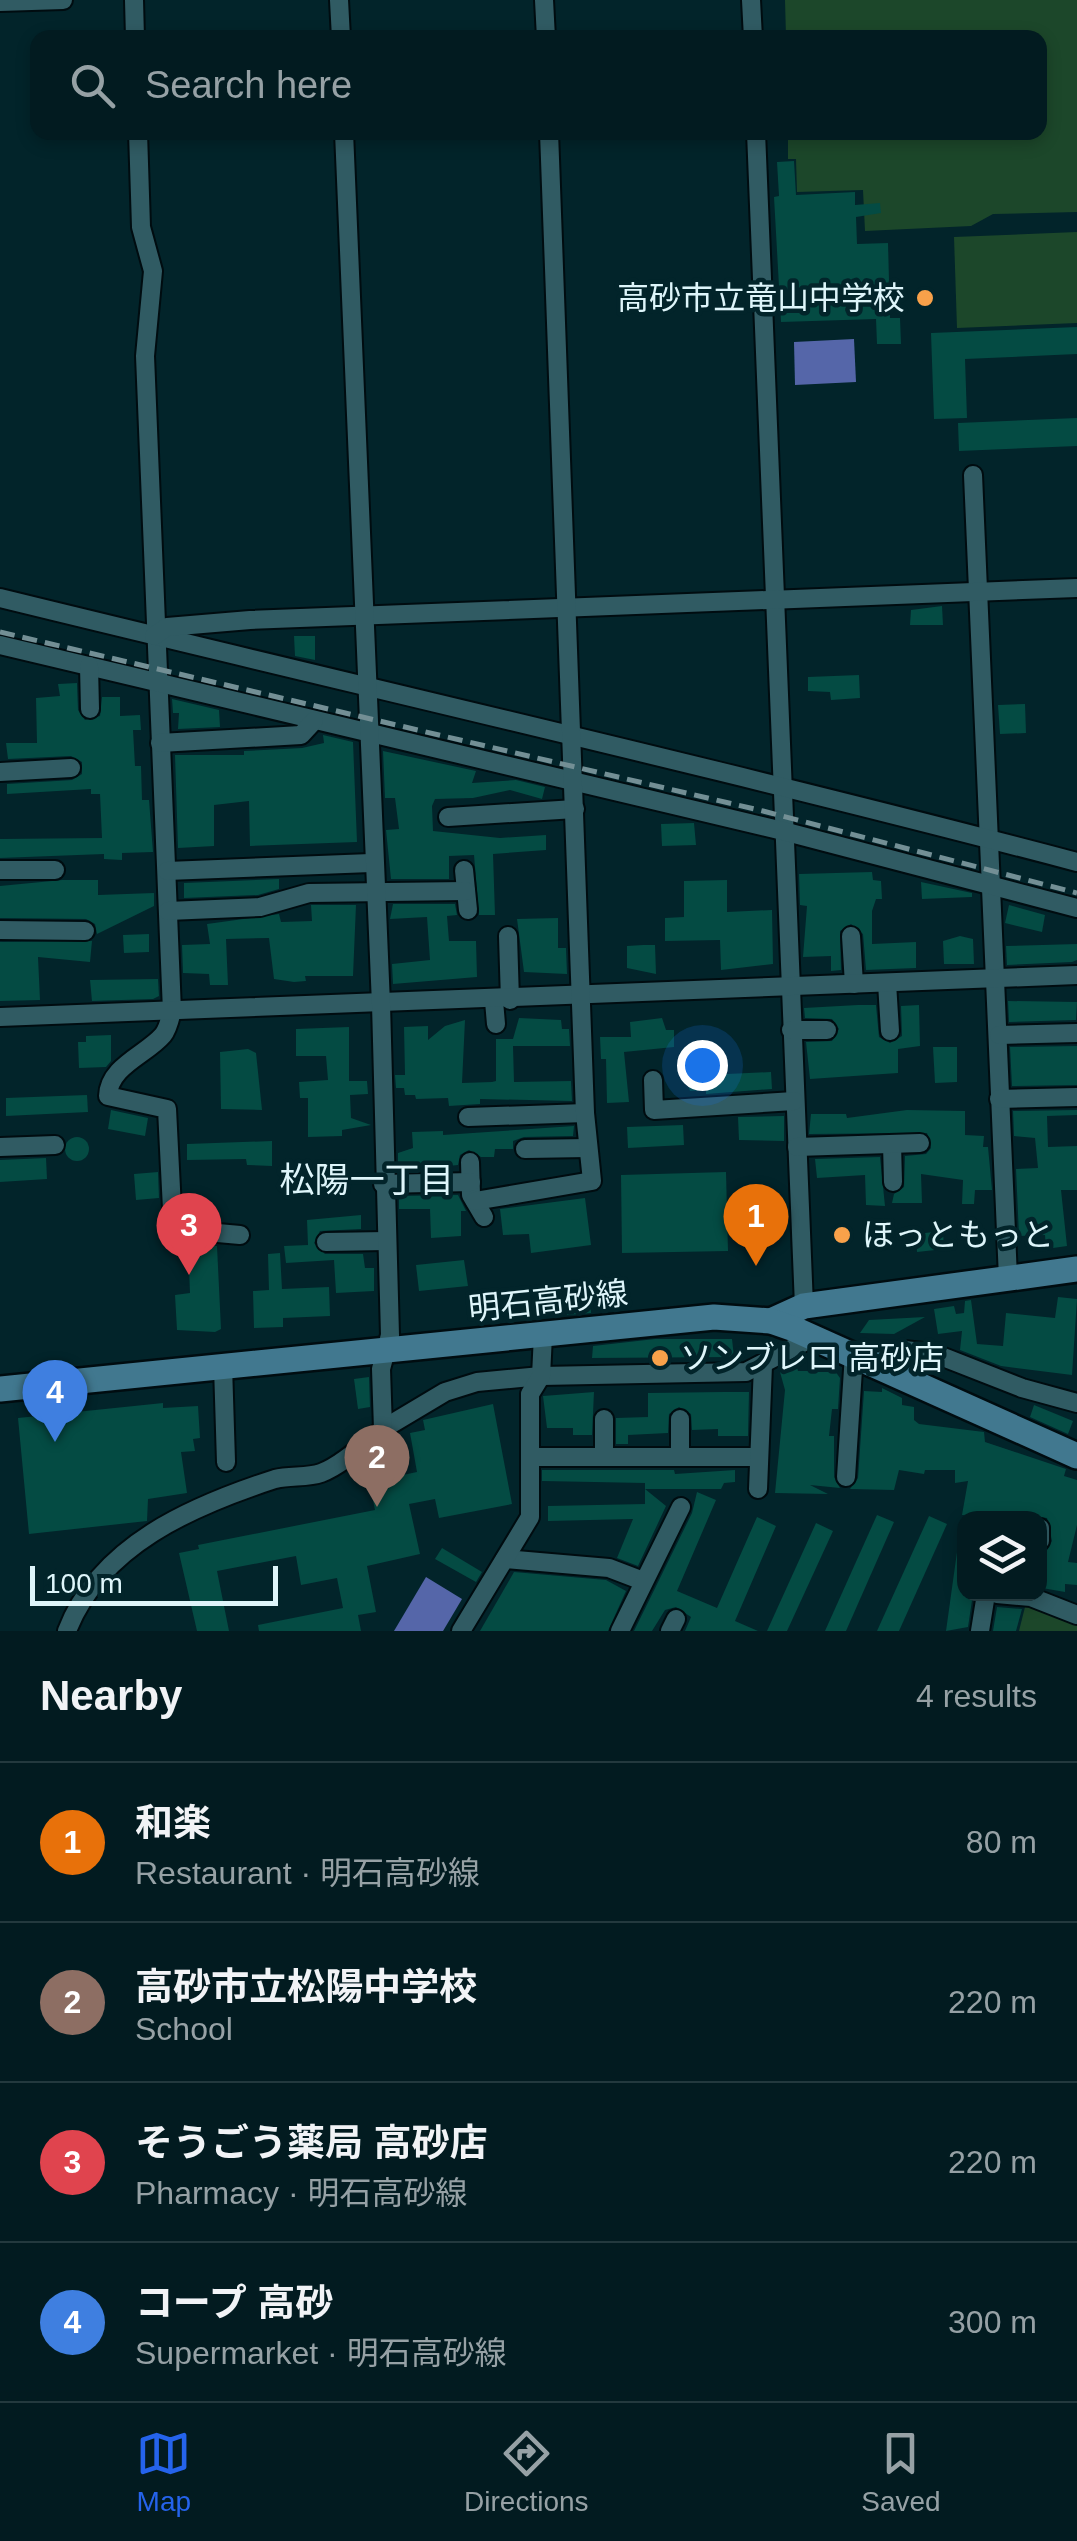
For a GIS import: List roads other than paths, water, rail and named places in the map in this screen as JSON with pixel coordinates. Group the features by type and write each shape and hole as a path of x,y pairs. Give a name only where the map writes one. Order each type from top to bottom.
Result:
{"main road":[{"path":"771,1322 804,1306 1077,1269"},
{"name":"明石高砂線","path":"0,1389 714,1317 771,1322 814,1337 1077,1456"}],"street":[{"path":"0,2 63,0"},
{"path":"134,0 135,30"},
{"path":"339,0 340,30"},
{"path":"544,0 546,30"},
{"path":"751,0 752,30"},
{"path":"138,140 141,227 153,271 145,356 172,1012 165,1034 128,1063 108,1087 108,1096 168,1110 173,1229 240,1235"},
{"path":"344,140 372,863 381,1004 388,1350 381,1369 384,1430"},
{"path":"383,1184 470,1172 479,1209 592,1181 585,1113 550,140"},
{"path":"756,140 804,1306"},
{"path":"973,475 1008,1278"},
{"path":"154,636 167,627 364,616 1077,588"},
{"path":"0,598 365,689 782,784 1077,862"},
{"path":"0,645 783,832 1077,908"},
{"path":"90,666 90,709"},
{"path":"160,744 301,736 314,720"},
{"path":"0,772 71,768"},
{"path":"448,817 487,806 575,809"},
{"path":"167,871 372,863"},
{"path":"0,870 55,870"},
{"path":"464,870 468,910"},
{"path":"168,911 260,907 309,892 466,890"},
{"path":"0,930 85,931"},
{"path":"496,1024 508,936"},
{"path":"852,936 854,984"},
{"path":"0,1017 1077,975"},
{"path":"887,983 890,1031"},
{"path":"791,1030 827,1030"},
{"path":"999,1035 1077,1033"},
{"path":"654,1080 654,1110 699,1099 794,1102"},
{"path":"999,1099 1077,1097"},
{"path":"468,1117 490,1108 585,1113"},
{"path":"796,1147 920,1143"},
{"path":"892,1144 893,1182"},
{"path":"0,1147 56,1146"},
{"path":"524,1150 588,1148"},
{"path":"326,1242 386,1242"},
{"path":"461,1631 530,1516 530,1394 540,1376 543,1335"},
{"path":"67,1631 78,1604 110,1562 162,1526 278,1478 321,1473 445,1392 477,1382 540,1376 722,1375 764,1365 814,1337"},
{"path":"846,1477 856,1456 864,1359 904,1350 933,1353 1022,1388 1077,1403"},
{"path":"758,1489 764,1365"},
{"path":"224,1366 226,1462"},
{"path":"604,1418 604,1457"},
{"path":"680,1419 680,1457"},
{"path":"530,1457 758,1457"},
{"path":"620,1631 680,1507"},
{"path":"505,1559 609,1568 643,1581"},
{"path":"980,1631 985,1601"},
{"path":"1045,1601 1077,1615"}],"water":[{"path":"854,339 856,382 795,385 794,342"},
{"path":"426,1577 462,1599 443,1631 394,1631"}],"railway":[{"path":"0,632 763,811 1077,893"}],"place":[{"name":"高砂市立竜山中学校","path":"925,298"},
{"name":"ほっともっと","path":"842,1235"},
{"name":"和楽","path":"756,1266"},
{"name":"そうごう薬局 高砂店","path":"189,1275"},
{"name":"ソンブレロ 高砂店","path":"660,1358"},
{"name":"コープ 高砂","path":"55,1442"},
{"name":"高砂市立松陽中学校","path":"377,1507"}],"district":[{"name":"松陽一丁目","path":"367,1180"}]}
